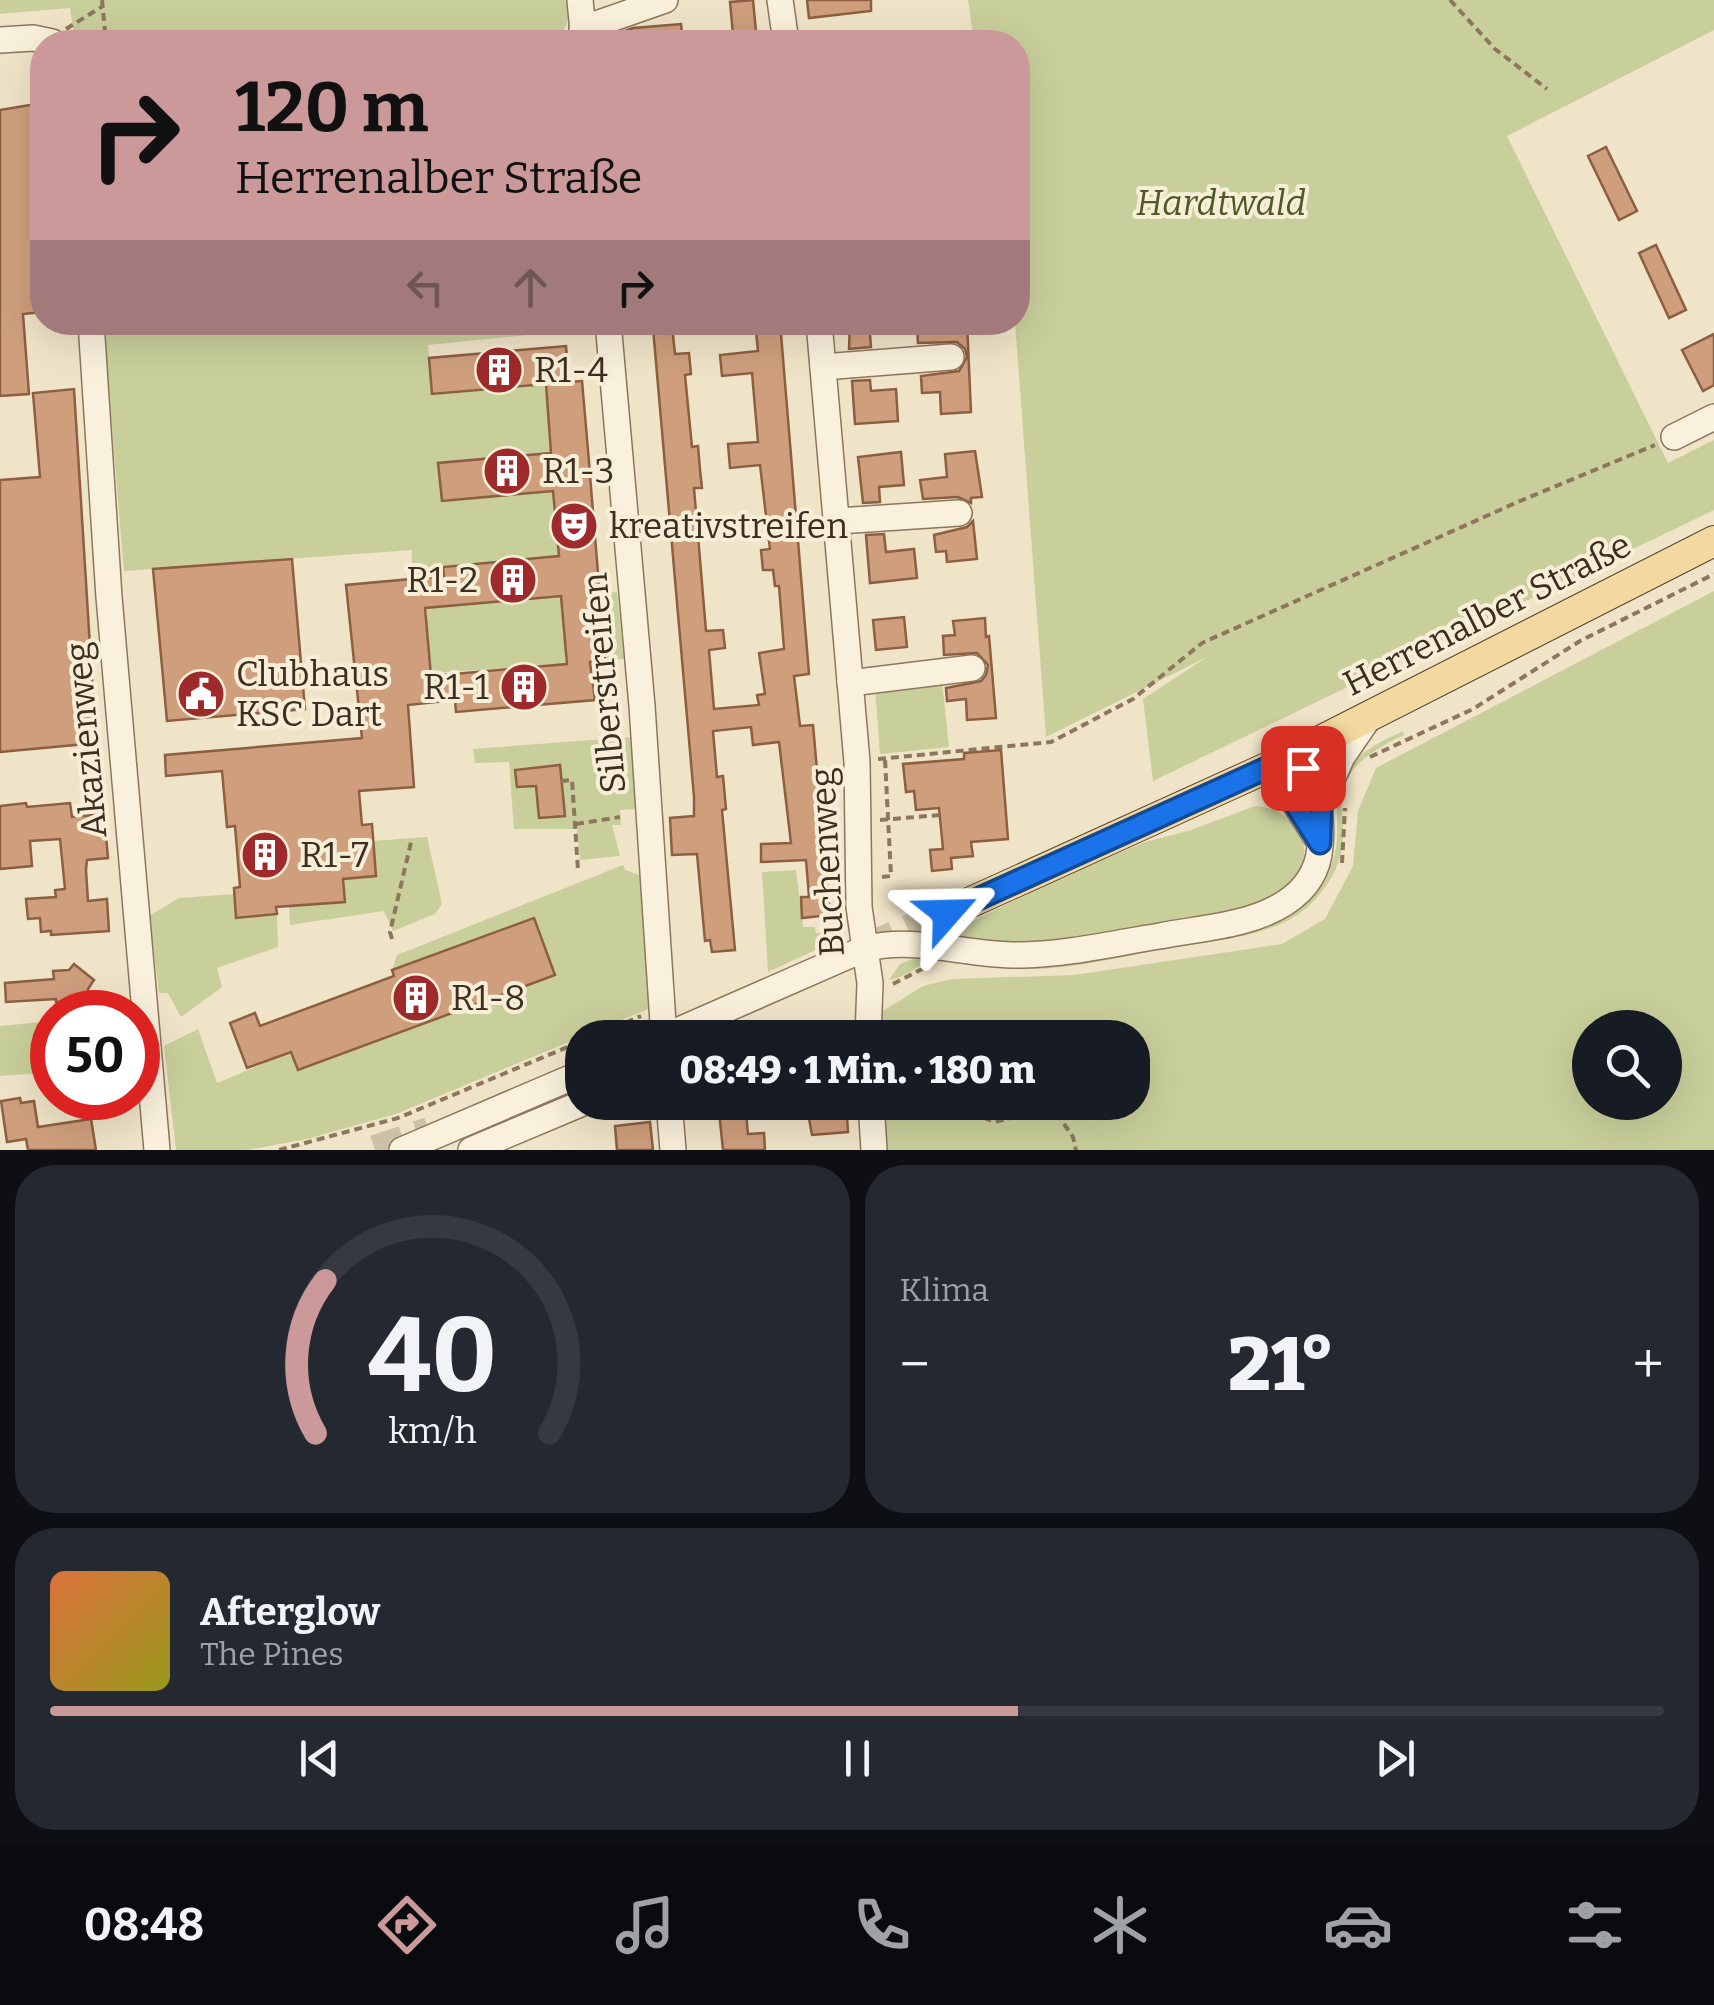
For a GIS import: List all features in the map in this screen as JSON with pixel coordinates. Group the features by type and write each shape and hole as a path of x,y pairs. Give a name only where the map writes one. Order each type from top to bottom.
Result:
{"main road":[{"name":"Herrenalber Straße","path":"947,913 1282,760 1714,540"}],"street":[{"path":"580,0 582,30"},
{"path":"597,30 665,0"},
{"path":"780,0 784,30"},
{"path":"0,40 30,38"},
{"name":"Akazienweg","path":"92,335 108,597 156,1150"},
{"name":"Silberstreifen","path":"609,335 642,706 664,1020"},
{"name":"Buchenweg","path":"821,335 860,821 858,878 870,983 869,1020"},
{"path":"823,366 951,357"},
{"path":"1674,438 1714,417"},
{"path":"838,521 960,513"},
{"path":"850,683 972,668"},
{"path":"1321,804 1342,757 1370,716"},
{"path":"702,1020 864,949 890,942 986,954 1058,953 1229,923 1274,909 1298,893 1314,870 1320,843 1321,804 1314,784 1282,760"},
{"path":"1282,760 1320,843"},
{"path":"408,1149 565,1080"},
{"path":"472,1150 565,1110"},
{"path":"671,1120 674,1150"},
{"path":"872,1120 874,1150"}],"path":[{"path":"1450,0 1496,50 1547,88"},
{"path":"65,30 102,3 105,30"},
{"path":"901,756 1051,742 1133,699 1202,643 1520,501 1674,438"},
{"path":"858,878 891,876 885,758"},
{"path":"561,781 572,780 578,870"},
{"path":"860,821 940,815"},
{"path":"574,824 620,817"},
{"path":"392,939 390,932 412,838"},
{"path":"632,1020 664,1006"},
{"path":"279,1150 398,1118 565,1048"},
{"path":"1062,1120 1076,1150"}],"green space":[{"path":"0,0 568,0 569,18 564,30 73,30 70,8 0,14"},
{"name":"Hardtwald","path":"968,0 1714,0 1714,30 1507,136 1668,463 1714,440 1714,510 1153,781 1143,699 1207,657 1046,737 1016,335 1030,335 1030,30 972,30"},
{"path":"104,335 528,335 428,345 432,394 546,384 551,453 438,464 442,501 553,491 559,556 443,567 446,605 561,596 567,664 431,673 422,578 411,579 412,550 124,571"},
{"path":"1714,591 1714,1150 882,1150 879,1120 1150,1120 1150,1020 881,1020 883,1011 923,986 951,979 1074,975 1282,944 1325,919 1353,866 1358,811 1376,768"},
{"path":"617,592 624,659 605,660 600,593"},
{"path":"942,681 949,747 880,754 875,689"},
{"path":"1403,731 1404,735 1372,753 1353,770 1344,787 1339,860 1319,896 1283,923 1240,936 1080,965 1017,969 938,961 889,980 900,964 915,958 1278,920 1312,895 1333,861 1338,795 1346,772 1364,752"},
{"path":"632,737 637,809 620,810 621,825 612,825 620,856 580,860 577,829 514,829 509,762 475,763 473,749"},
{"path":"1255,806 1278,812 1296,827 1304,859 1282,891 1242,912 1045,945 999,945 943,936 1057,879 1145,842"},
{"path":"427,837 442,904 435,914 393,931 384,911 290,925 289,906 344,901 343,879 373,841"},
{"path":"623,865 625,870 643,876 648,1009 622,1020 565,1020 565,1044 396,1114 307,1139 247,1150 176,1150 164,1046 198,1029 217,1083 291,1052 299,1070 555,975 533,918 392,970 397,955"},
{"path":"796,870 803,927 815,927 816,933 831,931 831,943 768,972 762,872"},
{"path":"234,894 237,917 277,914 278,947 217,968 222,987 181,1017 168,993 159,990 149,916 179,898"},
{"path":"30,1023 30,1074 0,1076 0,1026"}],"building":[{"path":"753,0 756,30 733,30 730,2"},
{"path":"807,0 871,0 871,11 809,18"},
{"path":"681,24 682,30 628,30"},
{"path":"30,105 30,313 23,314 29,394 0,396 0,110"},
{"path":"1606,147 1637,211 1619,220 1588,156"},
{"path":"1656,245 1686,310 1669,318 1639,253"},
{"path":"1714,334 1714,385 1703,391 1682,350"},
{"path":"654,335 673,335 675,354 689,353 691,374 685,375 692,447 698,446 702,488 694,488 706,631 723,630 725,648 709,650 714,709 759,705 757,695 765,694 759,653 784,649 779,586 775,586 773,570 763,570 761,550 770,549 760,465 730,468 728,444 758,442 752,373 722,376 720,355 758,351 756,335 781,335 809,674 794,676 800,726 813,725 830,915 802,918 801,897 809,897 806,860 761,862 761,844 791,843 779,742 753,745 751,727 713,731 717,777 723,776 726,809 722,810 735,950 712,952 710,940 705,941 697,854 672,855 670,818 694,816 694,797"},
{"path":"850,335 870,335 871,347 849,349"},
{"path":"918,335 968,335 971,412 941,414 940,392 922,393 921,376 959,371 967,357 965,349 957,342 918,343"},
{"path":"566,346 569,382 582,381 588,450 605,660 590,662 595,700 456,712 455,700 408,705 414,787 359,791 362,825 372,824 376,876 343,879 345,902 276,907 277,914 236,918 234,888 240,887 235,826 227,827 222,771 166,776 165,755 362,738 346,585 444,576 443,567 559,556 553,491 442,501 438,463 551,453 546,384 432,394 429,358","holes":["561,596 567,664 431,676 425,608"]},
{"path":"870,380 871,391 896,389 898,421 855,424 852,381"},
{"path":"74,389 96,743 0,752 0,480 40,477 33,393"},
{"path":"975,451 982,497 971,498 971,503 958,497 923,499 920,480 947,477 945,454"},
{"path":"901,452 904,485 879,487 880,502 863,503 858,457"},
{"path":"973,521 977,559 947,562 946,551 936,552 934,535 967,527"},
{"path":"884,534 886,552 914,549 917,578 870,583 866,535"},
{"path":"292,559 305,709 167,721 153,569"},
{"path":"904,617 907,647 876,650 873,620"},
{"path":"985,618 996,718 967,720 966,699 947,701 946,688 981,681 988,665 977,653 944,655 943,636 955,635 953,621"},
{"path":"1001,750 1008,839 971,842 973,856 951,858 952,869 932,871 930,850 943,849 939,808 916,810 914,791 906,792 903,764 964,759 964,753"},
{"path":"560,765 565,816 539,818 536,786 517,787 515,770"},
{"path":"26,803 27,807 70,803 72,817 104,814 108,858 87,860 86,870 88,901 107,899 109,931 51,935 51,931 41,932 40,918 28,919 26,899 56,897 55,890 65,889 60,839 30,841 32,866 0,869 0,806"},
{"name":"R1-8","path":"534,918 555,975 298,1070 291,1052 247,1068 230,1023 255,1013 260,1026 394,976 392,970"},
{"path":"74,964 94,980 88,990 30,990 30,1001 6,1002 5,983 54,979 53,971 69,970"},
{"path":"20,1098 21,1103 30,1102 30,1120 37,1120 38,1127 91,1120 96,1150 28,1150 26,1139 7,1142 1,1101"},
{"path":"720,1120 747,1120 748,1134 764,1133 765,1150 723,1150"},
{"path":"809,1120 847,1120 848,1132 812,1135"},
{"path":"650,1122 653,1150 617,1150 615,1126"}],"tunnel":[{"path":"867,948 947,913"},
{"path":"375,1150 429,1132"}],"place":[{"name":"R1-4","path":"499,370"},
{"name":"R1-3","path":"507,471"},
{"name":"kreativstreifen","path":"574,526"},
{"name":"R1-2","path":"513,580"},
{"name":"R1-1","path":"524,687"},
{"name":"Clubhaus KSC Dart","path":"201,694"},
{"name":"R1-7","path":"265,855"},
{"name":"R1-8","path":"416,998"}],"route":[{"path":"947,913 1271,766 1320,843 1321,804 1303,768"}]}
